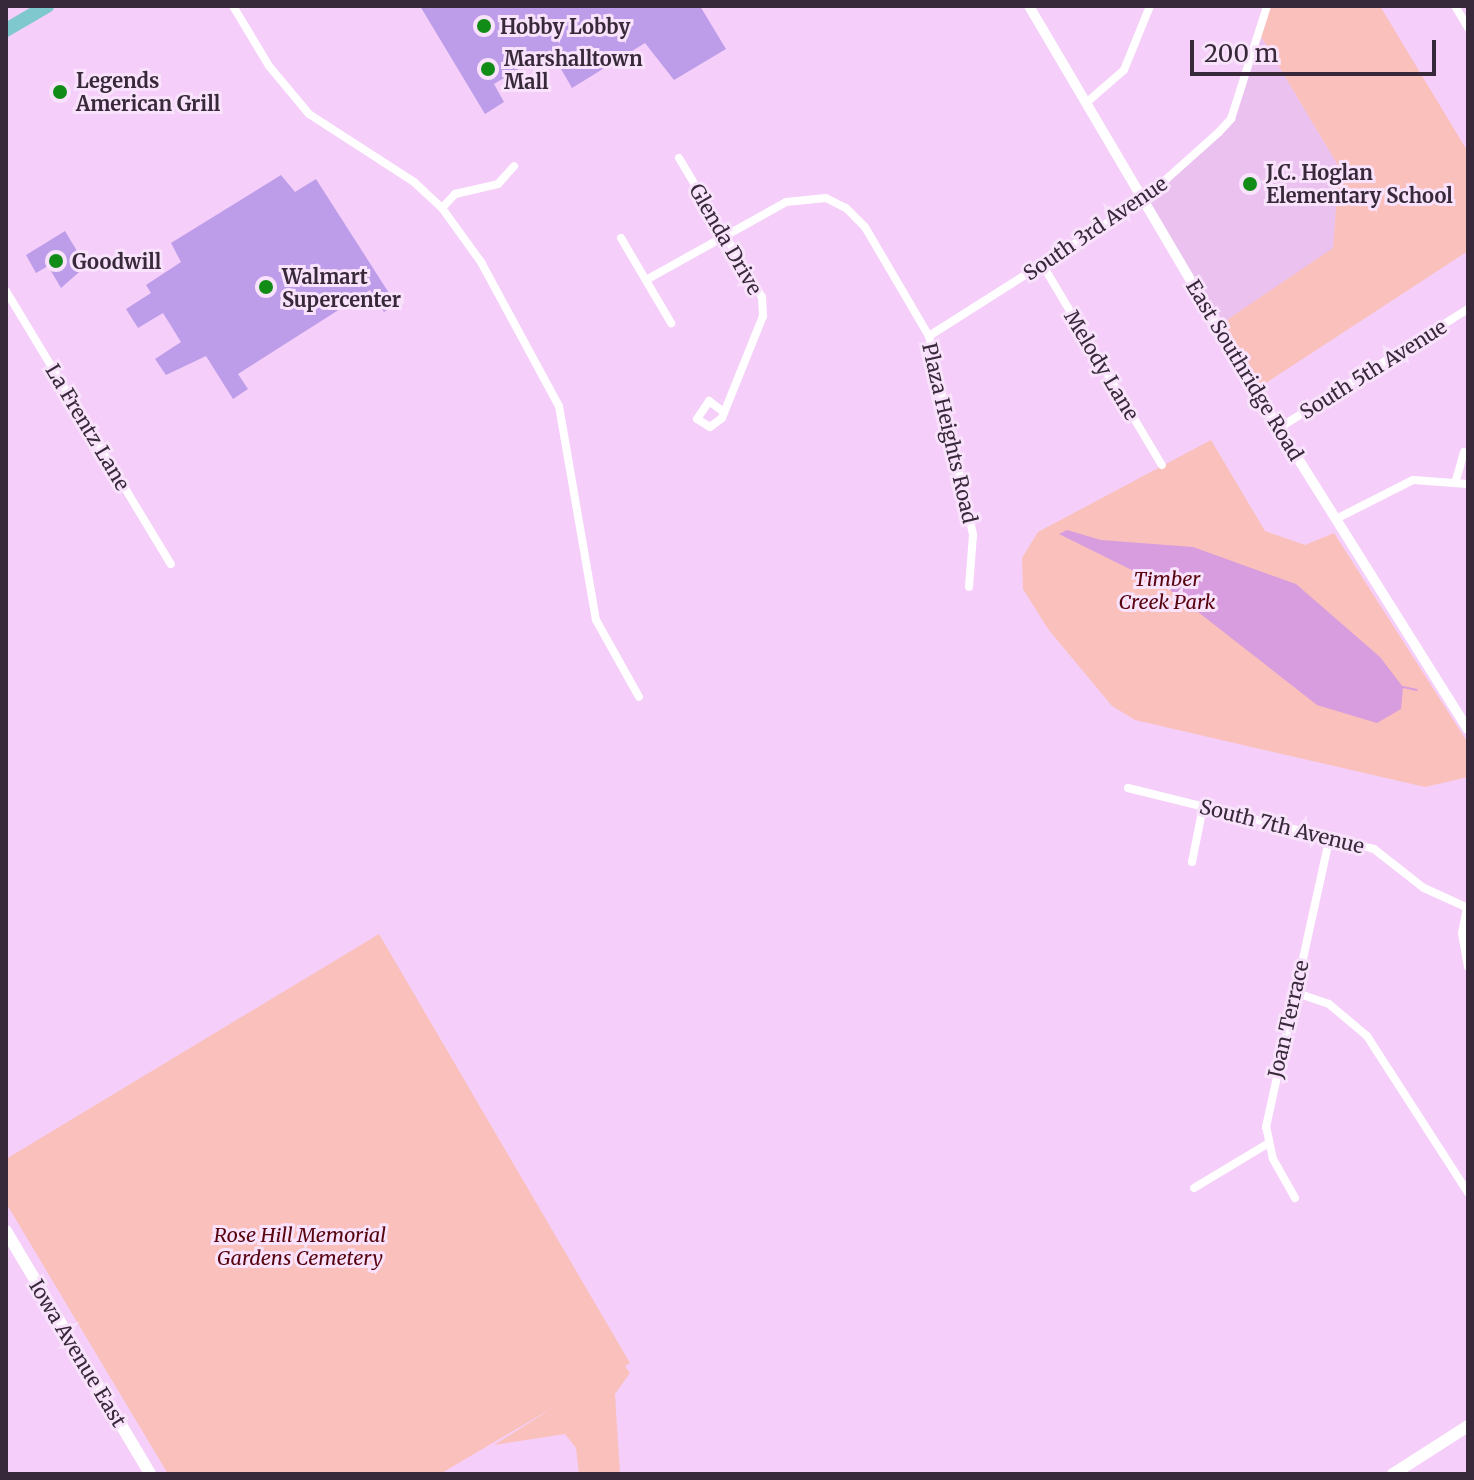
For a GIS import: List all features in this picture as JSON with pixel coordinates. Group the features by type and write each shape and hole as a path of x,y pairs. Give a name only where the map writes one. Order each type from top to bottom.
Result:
{"main road":[{"path":"6,30 47,6"},
{"name":"Iowa Avenue East","path":"6,1231 150,1474"},
{"path":"1393,1474 1468,1426"}],"street":[{"path":"233,6 269,66 309,114 442,208 481,262 559,406 596,620 639,697"},
{"name":"East Southridge Road","path":"1029,6 1279,428 1468,729"},
{"path":"1086,103 1124,70 1150,6"},
{"name":"South 3rd Avenue","path":"929,336 1143,200 1231,119 1267,6"},
{"path":"1455,6 1468,28"},
{"name":"Glenda Drive","path":"679,158 762,297 763,316 721,410"},
{"path":"442,208 455,194 498,184 514,166"},
{"name":"Plaza Heights Road","path":"727,238 786,202 826,198 846,208 865,227 929,336 973,535 969,587"},
{"path":"621,238 671,323"},
{"path":"646,280 699,256 727,238"},
{"name":"Melody Lane","path":"1042,264 1162,465"},
{"name":"La Frentz Lane","path":"6,291 171,564"},
{"name":"South 5th Avenue","path":"1279,428 1468,309"},
{"path":"1456,480 1464,452"},
{"path":"1336,519 1413,480 1456,480 1468,484"},
{"name":"South 7th Avenue","path":"1128,788 1374,849 1424,888 1468,908"},
{"path":"1192,862 1203,807"},
{"name":"Joan Terrace","path":"1295,1198 1269,1143 1269,1101 1330,836"},
{"path":"1468,908 1462,933 1468,966"},
{"path":"1294,992 1329,1004 1367,1036 1468,1193"},
{"path":"1194,1188 1269,1143"}],"shaded area":[{"name":"J.C. Hoglan Elementary School","path":"1259,33 1339,167 1333,249 1218,326 1143,200 1231,119"},
{"path":"1067,530 1101,540 1193,547 1296,584 1380,657 1403,687 1401,709 1377,723 1317,705 1166,587 1059,534"}],"green space":[{"path":"1267,6 1380,6 1468,152 1468,251 1255,390 1218,326 1333,248 1339,167 1259,33"},
{"name":"Timber Creek Park","path":"1211,440 1265,531 1305,545 1334,533 1468,743 1468,777 1425,787 1135,720 1112,706 1048,629 1023,589 1022,558 1038,532"},
{"name":"Rose Hill Memorial Gardens Cemetery","path":"379,934 630,1363 625,1366 630,1373 615,1394 620,1474 579,1474 576,1448 565,1434 494,1445 554,1407 440,1474 168,1474 6,1203 6,1159"}],"building":[{"name":"Marshalltown Mall","path":"420,6 700,6 726,49 674,80 645,43 572,88 550,50 494,84 504,102 485,114"},
{"name":"Walmart Supercenter","path":"281,175 295,192 316,179 396,304 384,312 370,290 238,374 248,389 233,399 206,356 166,375 155,359 181,342 163,313 138,328 126,309 151,293 146,285 181,262 171,243"},
{"name":"Goodwill","path":"65,231 86,266 61,288 48,266 36,273 26,255"}],"waterway":[{"path":"1403,687 1417,690"}],"place":[{"name":"Hobby Lobby","path":"484,26"},
{"name":"Marshalltown Mall","path":"488,69"},
{"name":"Legends American Grill","path":"60,92"},
{"name":"J.C. Hoglan Elementary School","path":"1250,184"},
{"name":"Goodwill","path":"56,261"},
{"name":"Walmart Supercenter","path":"266,287"}]}
